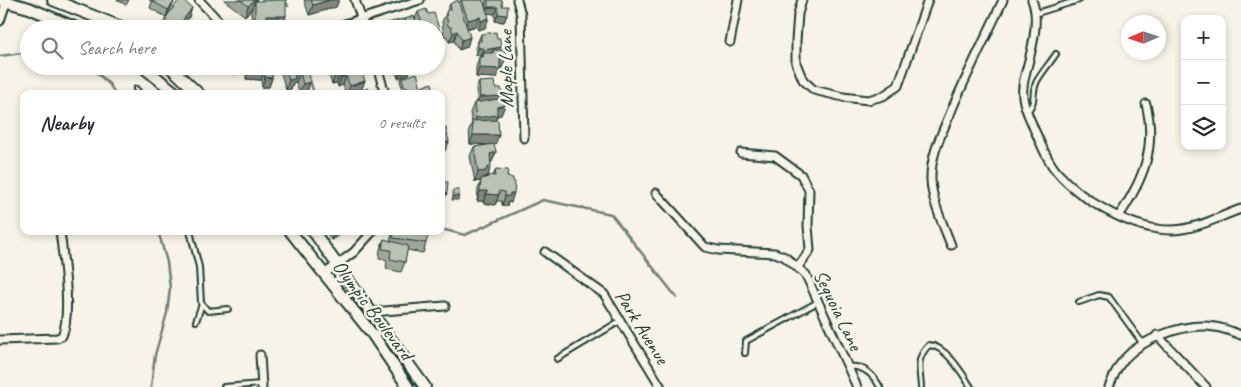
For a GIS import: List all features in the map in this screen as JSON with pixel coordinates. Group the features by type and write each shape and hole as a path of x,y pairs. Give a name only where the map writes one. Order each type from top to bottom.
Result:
{"main road":[{"path":"53,0 103,20"},
{"path":"5,1 58,20"},
{"path":"153,75 172,90"},
{"path":"178,75 192,90"},
{"name":"Olympic Boulevard","path":"293,235 372,335 408,387"},
{"name":"Olympic Boulevard","path":"316,235 425,387"}],"street":[{"path":"199,0 219,20"},
{"path":"355,0 362,19"},
{"name":"Maple Lane","path":"517,0 521,15 524,138"},
{"path":"730,42 738,0"},
{"path":"802,0 798,14 796,63 802,80 814,90 868,100 883,96 898,86 928,0"},
{"path":"951,245 936,206 932,189 931,178 934,155 963,83 1003,0"},
{"path":"1032,0 1035,24 1023,82 1022,96 1044,152 1056,171 1090,201 1148,228 1173,230 1199,226 1241,209"},
{"path":"0,21 5,1"},
{"path":"359,20 415,1"},
{"path":"380,75 384,90"},
{"path":"1119,216 1131,198 1147,161 1150,121 1146,104"},
{"path":"740,153 775,156 801,175 809,190 808,226 810,250 798,267"},
{"name":"Sequoia Lane","path":"656,193 705,247 718,250 774,253 785,257 798,267 806,275 857,387"},
{"path":"0,340 58,338 62,336 66,323 66,309 60,235"},
{"path":"324,274 354,252 369,235"},
{"name":"Park Avenue","path":"544,252 604,294 661,387"},
{"path":"372,312 445,306"},
{"path":"1109,387 1119,366 1134,350 1157,335 1187,328 1214,326 1241,334"},
{"path":"1157,335 1206,387"},
{"path":"260,355 262,385"}],"lane":[{"path":"1034,14 1076,0"},
{"path":"1027,112 1033,105 1036,82 1056,54"},
{"path":"191,235 199,267 202,304 196,321"},
{"path":"1079,302 1099,294 1109,298 1143,344"},
{"path":"745,353 746,341 818,302"},
{"path":"202,304 208,311 228,309"},
{"path":"557,359 620,321"},
{"path":"921,387 919,361 920,356 929,345 936,346 955,363 971,387"},
{"path":"848,367 853,366 866,370 880,387"},
{"path":"224,387 262,385"}],"building":[{"path":"153,0 171,0 174,2 168,10"},
{"path":"179,0 183,0 192,8 183,20 165,19"},
{"path":"240,0 254,0 248,6"},
{"path":"286,0 286,16 266,16 266,19 255,19 255,1"},
{"path":"311,0 330,0 313,5"},
{"path":"458,0 470,37 462,40 457,31 453,33 451,27 448,26 446,13 447,10 451,9 450,4"},
{"path":"461,0 483,0 489,18 481,21 480,17 468,20"},
{"path":"488,0 502,0 502,6 508,6 507,15 498,14 498,7 488,7"},
{"path":"426,9 428,14 434,13 436,20 421,20 418,12"},
{"path":"414,16 415,20 405,20"},
{"path":"496,32 497,38 500,38 501,47 483,50 483,48 478,48 481,34"},
{"path":"493,50 505,50 506,58 500,58 500,69 479,68 479,57 483,57 484,53 493,53"},
{"path":"265,75 272,75 272,78 265,77"},
{"path":"288,75 294,75 295,79 289,80"},
{"path":"301,75 308,75 310,82 303,84"},
{"path":"340,75 363,75 365,81 350,86 346,76 341,77"},
{"path":"418,75 421,87 432,83 433,88 408,90 407,86 404,87 402,78"},
{"path":"494,81 495,88 501,88 503,96 480,97 479,82"},
{"path":"504,98 505,105 497,107 497,115 476,118 474,103"},
{"path":"498,120 499,135 473,135 472,121"},
{"path":"445,128 446,128 449,142 445,142"},
{"path":"494,144 496,152 490,154 491,166 486,171 478,172 474,147"},
{"path":"496,169 508,170 507,177 513,178 515,182 514,193 510,193 510,196 505,196 505,192 499,191 499,195 480,191 481,179 488,177 488,175 495,176"},
{"path":"445,182 448,182 447,193 445,193"},
{"path":"453,190 459,190 459,196 453,196"},
{"path":"393,235 428,236 426,243 393,238"},
{"path":"384,239 408,246 405,262 390,259 391,250 382,249"}],"waterway":[{"path":"285,0 288,6"},
{"path":"0,56 20,53"},
{"path":"99,75 113,90"},
{"path":"309,75 313,90"},
{"path":"445,230 465,235 543,200 611,214 677,298"},
{"path":"151,387 155,355 167,313 170,288 167,262 159,235"}]}
